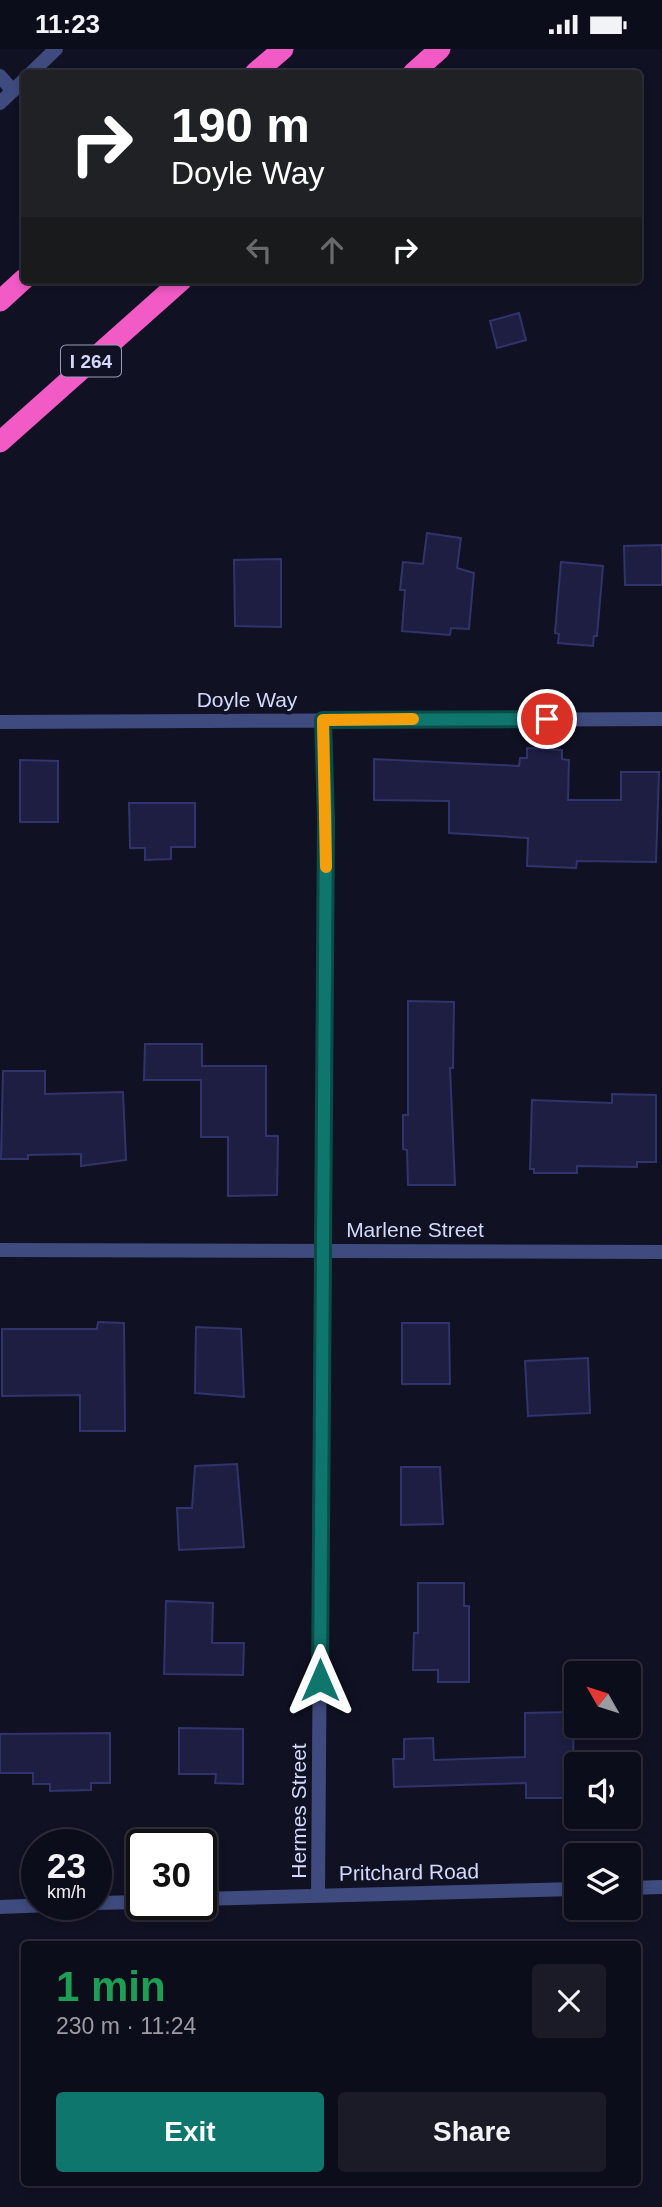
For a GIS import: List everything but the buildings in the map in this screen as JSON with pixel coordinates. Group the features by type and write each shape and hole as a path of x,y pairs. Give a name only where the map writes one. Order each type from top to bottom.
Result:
{"highway":[{"path":"258,70 283,49"},
{"path":"416,70 440,49"},
{"path":"0,301 21,282"},
{"name":"I 264","path":"0,442 178,284"}],"street":[{"path":"34,70 57,49"},
{"path":"0,76 13,91"},
{"path":"0,103 21,83"},
{"name":"Doyle Way","path":"0,722 662,719"},
{"name":"Hermes Street","path":"318,1895 326,834 323,720"},
{"name":"Marlene Street","path":"0,1249 662,1252"},
{"path":"641,1888 662,1887"},
{"name":"Pritchard Road","path":"217,1898 564,1889"},
{"path":"0,1907 21,1906"}],"slow traffic":[{"path":"326,867 323,720 413,719"}],"route":[{"path":"320,1680 326,820 323,720 547,719"}]}
